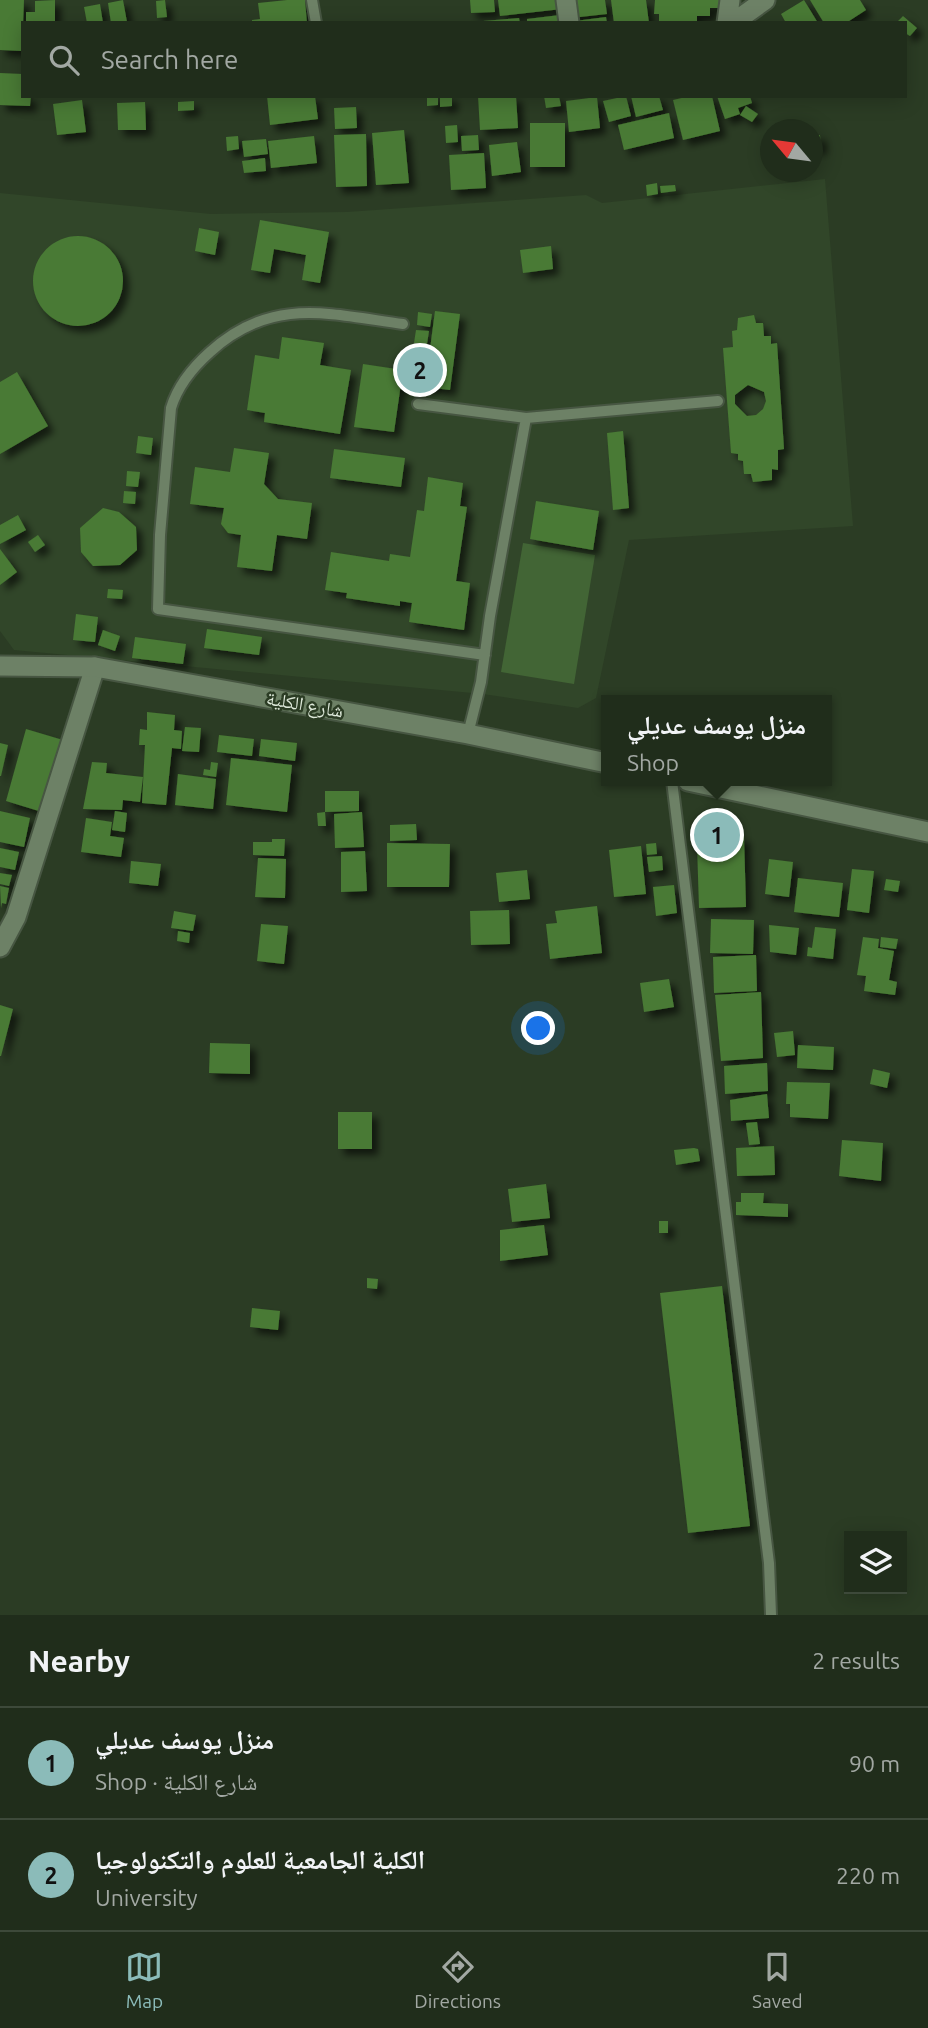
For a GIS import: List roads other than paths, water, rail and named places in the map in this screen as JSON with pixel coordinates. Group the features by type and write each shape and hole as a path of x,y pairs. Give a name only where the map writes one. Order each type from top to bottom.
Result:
{"street":[{"path":"566,0 569,21"},
{"path":"727,21 730,0"},
{"path":"736,21 765,0"},
{"name":"شارع الكلية","path":"0,666 95,667 468,734 601,762"},
{"path":"0,947 16,917 95,667"},
{"path":"712,786 928,832"}],"lane":[{"path":"312,0 316,21"},
{"path":"403,324 297,312 260,318 227,336 196,365 176,391 171,408 160,535 158,609 485,654"},
{"path":"418,404 526,418 718,401"},
{"path":"468,734 485,654 526,418"},
{"path":"673,786 769,1563 771,1615"}],"place":[{"name":"الكلية الجامعية للعلوم والتكنولوجيا","path":"420,370"},
{"name":"منزل يوسف عديلي","path":"717,835"}]}
